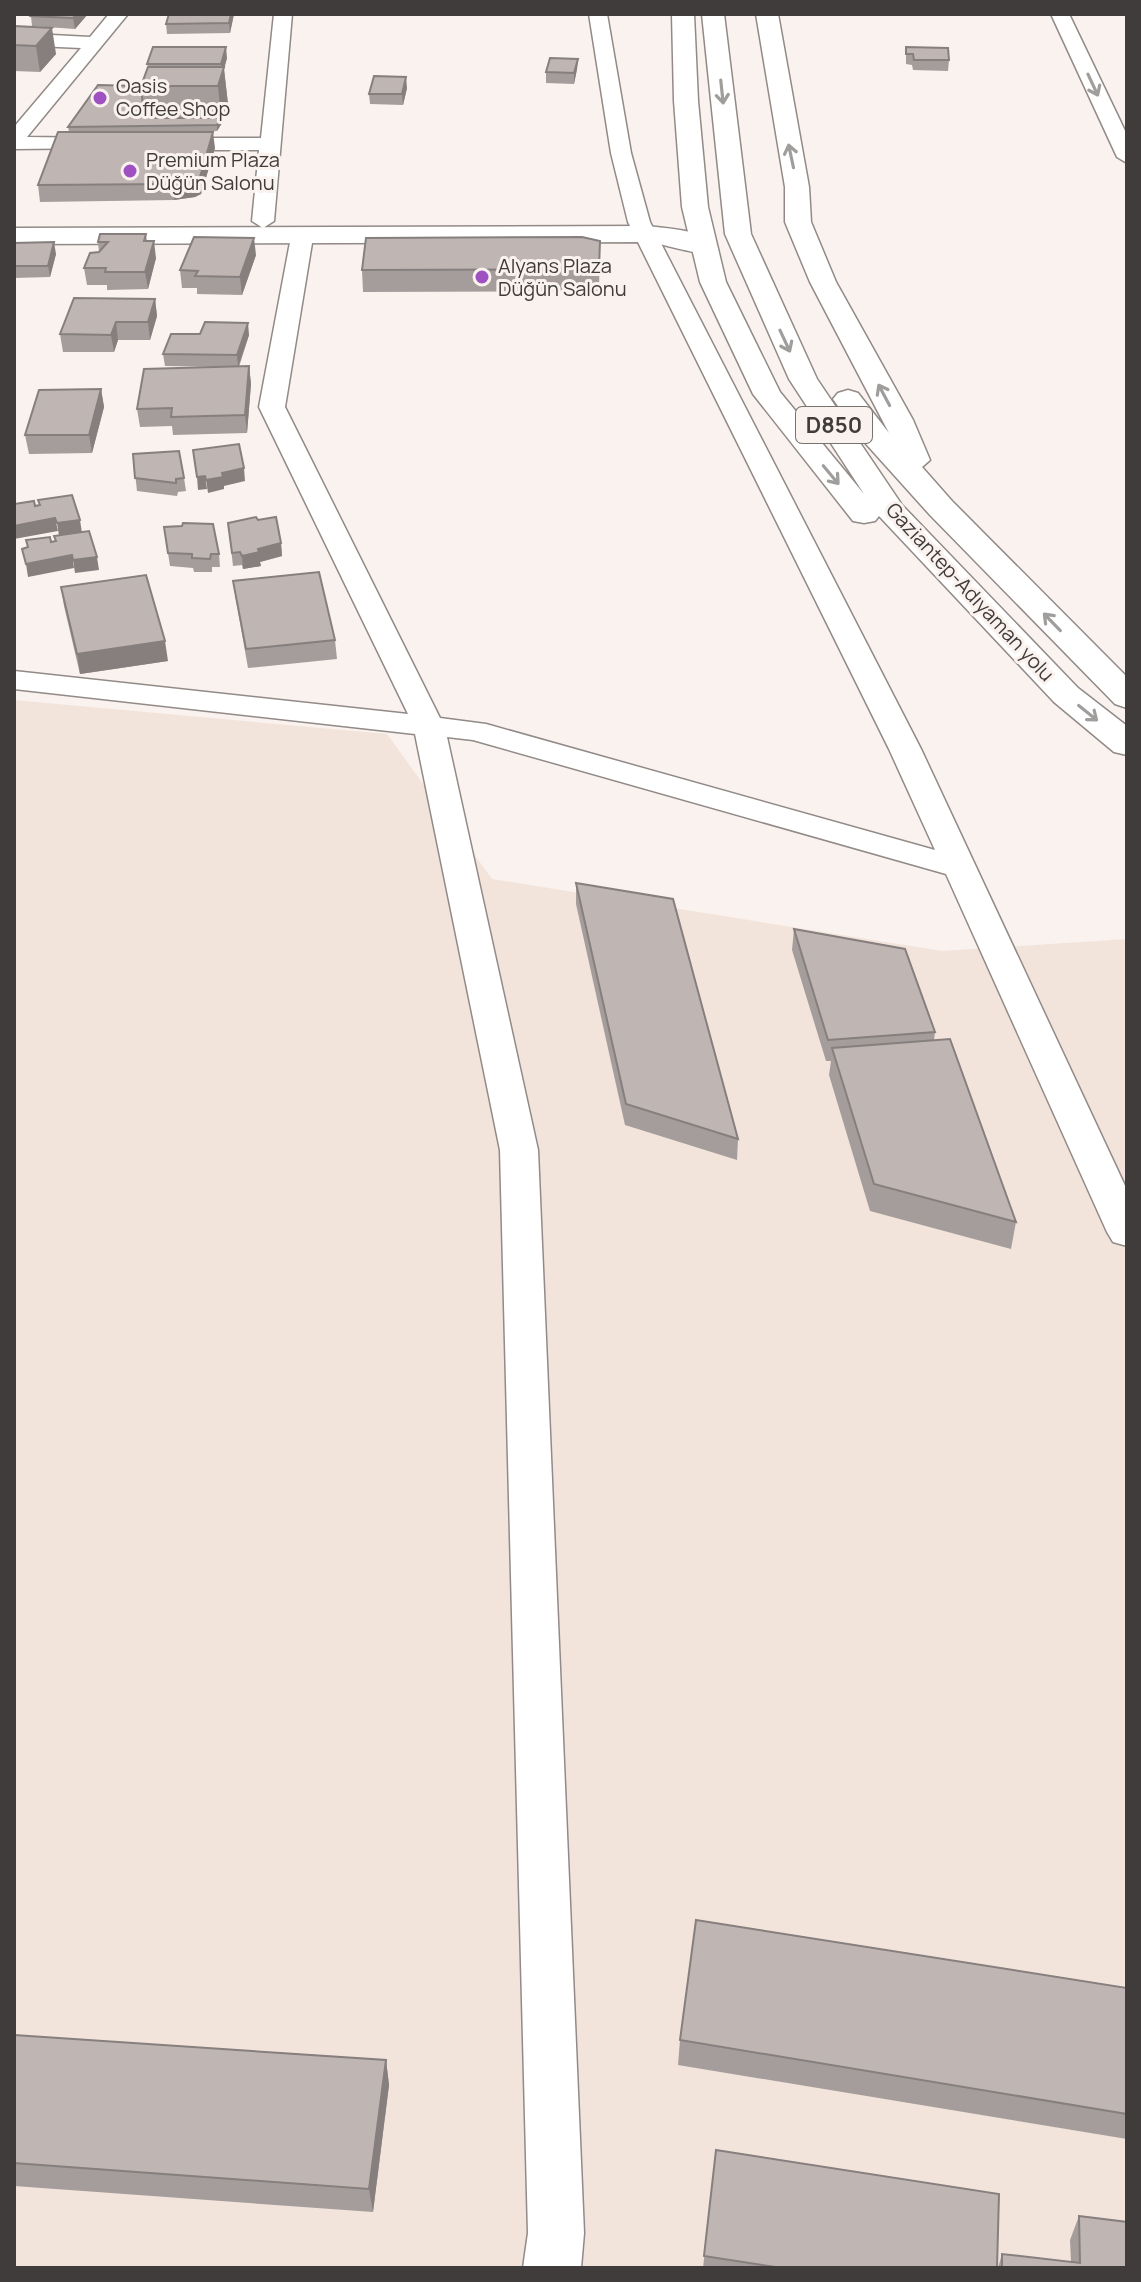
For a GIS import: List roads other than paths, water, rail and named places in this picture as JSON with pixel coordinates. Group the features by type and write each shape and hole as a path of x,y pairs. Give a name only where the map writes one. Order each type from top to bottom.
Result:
{"main road":[{"path":"683,14 686,101 695,207 713,282 767,394 865,515 935,557"},
{"name":"Gaziantep-Adıyaman yolu","path":"713,14 738,234 803,379 891,511 1066,695 1127,744"},
{"path":"743,14 749,73"},
{"path":"767,14 797,187 798,222 823,282 898,420 929,491"},
{"path":"756,147 761,222 801,308"},
{"path":"14,236 302,237 643,228 695,207"},
{"path":"14,221 263,221 643,228 704,247"},
{"name":"Gaziantep-Adıyaman yolu","path":"834,372 859,419 929,491 941,508 1127,697"}],"street":[{"path":"14,142 119,14"},
{"path":"263,221 283,14"},
{"path":"598,14 621,153 643,228 905,749 1127,1232"},
{"path":"1060,14 1127,157"},
{"path":"14,39 95,43"},
{"path":"14,142 120,144"},
{"path":"150,144 271,144"},
{"path":"302,237 272,407 429,726 519,1150 556,2233 552,2268"},
{"path":"14,680 475,731 959,867"}],"place":[{"name":"Oasis Coffee Shop","path":"100,98"},
{"name":"Premium Plaza Düğün Salonu","path":"130,171"},
{"name":"Alyans Plaza Düğün Salonu","path":"482,277"}]}
